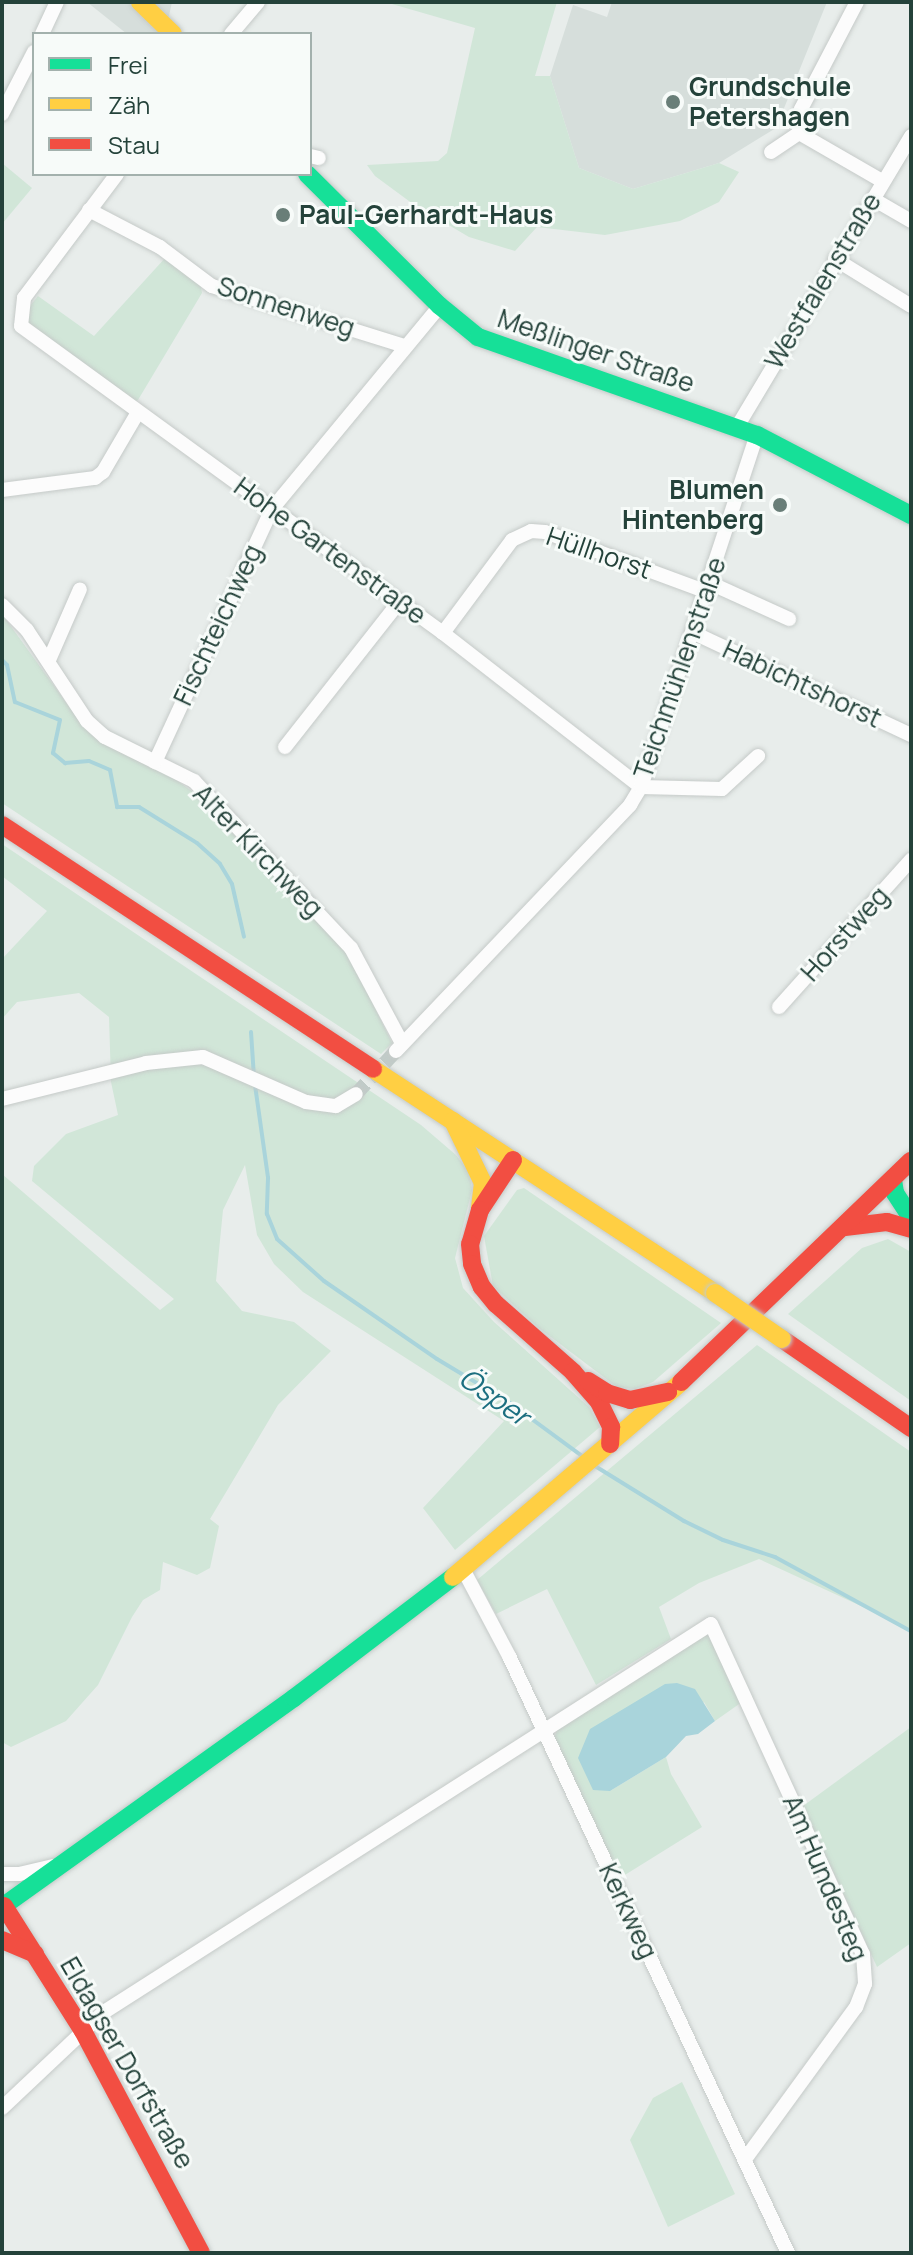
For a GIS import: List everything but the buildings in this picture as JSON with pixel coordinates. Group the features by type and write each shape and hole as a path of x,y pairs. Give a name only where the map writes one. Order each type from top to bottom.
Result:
{"main road":[{"path":"140,2 165,31"},
{"name":"Meßlinger Straße","path":"309,176 440,306 478,337 757,435 911,515"},
{"path":"2,825 715,1293 911,1428"},
{"path":"453,1121 483,1183 480,1210 470,1244 472,1264 482,1287 573,1372 606,1416 608,1447"},
{"path":"480,1210 513,1160"},
{"path":"3,1905 294,1698 464,1569 669,1392 911,1161"},
{"path":"893,1180 899,1201 911,1218"},
{"path":"845,1227 887,1222 911,1229"},
{"path":"573,1372 607,1393 630,1400 669,1392"},
{"name":"Eldagser Dorfstraße","path":"3,1905 83,2031 201,2253"},
{"path":"2,1940 35,1954"}],"street":[{"path":"43,32 57,2"},
{"path":"233,32 258,2"},
{"path":"799,133 801,109 857,2"},
{"path":"2,114 32,56"},
{"path":"771,152 799,133"},
{"path":"799,133 882,181"},
{"name":"Westfalenstraße","path":"737,427 911,136"},
{"path":"89,210 115,176"},
{"path":"873,199 911,221"},
{"name":"Hohe Gartenstraße","path":"89,210 24,298 21,326 443,633 641,787"},
{"name":"Sonnenweg","path":"89,210 160,247 212,286 405,346"},
{"path":"835,259 911,306"},
{"name":"Fischteichweg","path":"155,762 272,509 440,306"},
{"path":"2,490 95,478 103,472 138,412"},
{"name":"Teichmühlenstraße","path":"399,1047 630,805 641,787 757,435"},
{"name":"Hüllhorst","path":"443,633 512,540 525,532 545,532 708,587"},
{"path":"708,587 789,619"},
{"path":"49,660 80,589"},
{"path":"285,747 399,602"},
{"name":"Alter Kirchweg","path":"2,605 27,630 49,660 69,699 87,721 105,737 204,790 351,948 399,1047"},
{"name":"Habichtshorst","path":"694,633 911,735"},
{"path":"641,787 722,789 758,756"},
{"name":"Horstweg","path":"779,1007 911,860"},
{"path":"2,1099 146,1063 203,1057 306,1102 336,1106 356,1094"},
{"name":"Kerkweg","path":"464,1569 788,2253"},
{"name":"Am Hundesteg","path":"542,1730 711,1624 863,1954 865,1984 856,2007 745,2159"},
{"path":"2,2108 104,2012 542,1730"},
{"path":"2,1874 19,1874 65,1863"}],"shaded area":[{"path":"87,2 172,2 165,32 124,32"},
{"name":"Grundschule Petershagen","path":"612,2 827,2 776,128 719,163 633,189 579,168 550,76 573,5 607,17"}],"green space":[{"path":"385,2 557,2 535,76 550,76 579,168 633,189 719,163 739,172 719,202 680,221 605,235 537,227 515,251 469,237 413,204 375,176 367,165 438,161 447,153 475,28"},
{"path":"2,163 32,188 2,224"},
{"path":"166,257 200,283 202,293 138,400 133,402 26,324 25,312 38,296 94,336"},
{"path":"2,614 70,708 103,742 172,777 193,792 348,953 392,1043 381,1054 2,803"},
{"path":"2,844 421,1125 456,1155 469,1172 472,1190 455,1258 463,1288 494,1322 589,1407 600,1427 455,1550 423,1508 504,1421 303,1292 274,1264 257,1235 245,1165 223,1210 216,1281 242,1311 294,1322 331,1351 278,1405 210,1519 219,1526 210,1568 197,1575 163,1562 160,1590 143,1600 98,1685 66,1721 11,1747 2,1742 2,1174 160,1310 174,1299 32,1181 34,1166 66,1134 118,1115 111,1082 109,1017 79,993 17,1002 2,1019 2,959 47,911 2,876"},
{"path":"524,1188 721,1323 653,1382 635,1389 617,1387 539,1328 493,1286 484,1236 517,1190"},
{"path":"888,1239 911,1252 911,1401 788,1314 862,1248"},
{"path":"757,1345 911,1452 911,1629 759,1559 699,1583 659,1607 671,1639 596,1685 547,1589 496,1614 477,1580"},
{"path":"710,1633 742,1702 715,1721 704,1702 610,1791 666,1757 671,1774 702,1827 620,1878 554,1739 559,1724"},
{"path":"911,1727 911,1943 877,1967 803,1806"},
{"path":"682,2082 735,2194 668,2227 630,2140 653,2098"}],"water":[{"path":"677,1683 695,1689 715,1721 698,1734 686,1736 666,1757 610,1791 593,1790 578,1758 590,1729 665,1684"}],"waterway":[{"name":"Ösper","path":"2,660 7,665 15,702 60,720 53,753 65,763 89,761 110,770 117,807 139,807 197,843 220,864 232,884 244,937"},
{"name":"Ösper","path":"251,1032 254,1077"},
{"name":"Ösper","path":"255,1085 268,1178 267,1214 277,1239 324,1281 437,1359 510,1403 585,1458"},
{"name":"Ösper","path":"595,1466 684,1521 723,1540 775,1557 911,1631"}],"tunnel":[{"path":"356,1094 396,1051"}],"traffic: fast":[{"path":"309,176 440,306 478,337 757,435 911,515"},
{"path":"893,1180 895,1193 911,1218"},
{"path":"2,1907 294,1698 453,1577"}],"traffic: slow":[{"path":"140,2 171,32"},
{"path":"373,1069 715,1293"},
{"path":"453,1121 483,1183 480,1209"},
{"path":"715,1293 782,1339"},
{"path":"453,1577 681,1382"}],"traffic: jam":[{"path":"2,825 373,1069"},
{"path":"513,1160 480,1210 470,1244 472,1264 482,1287 496,1304 573,1372 599,1402 611,1427 610,1444"},
{"path":"681,1382 911,1161"},
{"path":"845,1227 887,1222 911,1229"},
{"path":"782,1339 911,1428"},
{"path":"588,1381 607,1393 630,1400 668,1392"},
{"path":"4,1906 83,2031 201,2253"},
{"path":"2,1940 35,1954"}],"place":[{"name":"Grundschule Petershagen","path":"673,102"},
{"name":"Paul-Gerhardt-Haus","path":"283,215"},
{"name":"Blumen Hintenberg","path":"780,505"}]}
